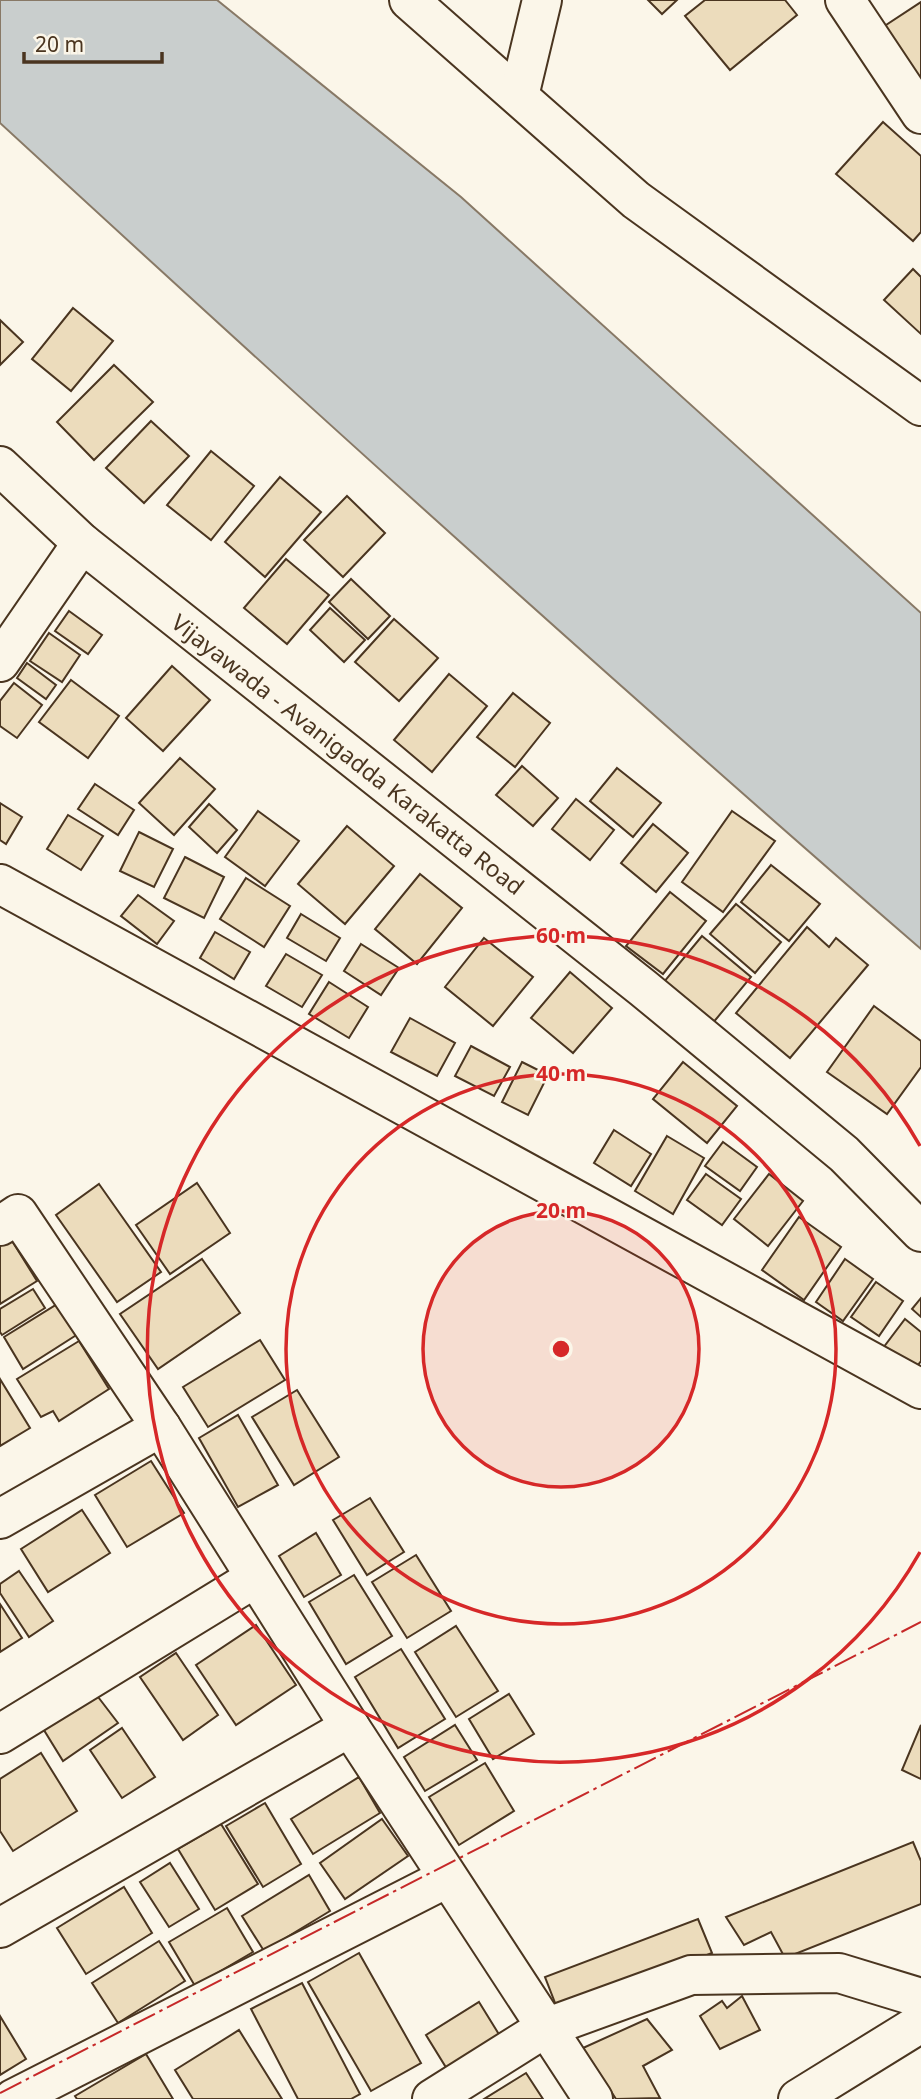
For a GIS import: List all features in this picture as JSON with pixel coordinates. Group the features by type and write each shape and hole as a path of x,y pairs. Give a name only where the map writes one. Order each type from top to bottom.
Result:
{"street":[{"path":"409,0 636,200 921,406"},
{"path":"519,96 542,0"},
{"path":"845,0 921,114"},
{"name":"Vijayawada - Avanigadda Karakatta Road","path":"0,466 82,543 674,1014 844,1154 921,1232"},
{"path":"0,662 82,543"},
{"path":"0,884 921,1389"},
{"path":"0,1226 18,1214 160,1427 447,1878 593,2099"},
{"path":"0,1519 160,1427"},
{"path":"0,1734 255,1578"},
{"path":"0,1928 350,1727"},
{"path":"13,2099 447,1878"},
{"path":"432,2099 545,2028 691,1975 839,1973 921,1998"},
{"path":"798,2099 921,2023"}],"shaded area":[{"path":"0,0 217,0 461,197 921,613 921,949 457,539 0,123"}],"building":[{"path":"648,0 677,0 662,14"},
{"path":"705,0 785,0 797,15 730,70 685,16"},
{"path":"921,2 921,84 883,27"},
{"path":"883,122 921,156 921,232 913,241 836,174"},
{"path":"913,269 921,277 921,334 884,300"},
{"path":"73,308 113,341 71,391 32,359"},
{"path":"0,320 23,342 0,365"},
{"path":"114,365 153,402 94,460 57,422"},
{"path":"151,421 189,456 144,503 106,468"},
{"path":"211,451 254,486 211,540 167,505"},
{"path":"280,477 321,512 265,577 225,542"},
{"path":"347,496 385,533 343,577 304,540"},
{"path":"286,559 329,595 287,644 244,608"},
{"path":"351,579 390,616 368,639 329,602"},
{"path":"330,608 365,640 344,662 310,630"},
{"path":"69,611 102,635 88,654 55,631"},
{"path":"394,619 438,658 399,701 355,662"},
{"path":"49,633 80,655 62,682 30,661"},
{"path":"27,663 56,685 46,699 17,678"},
{"path":"172,666 210,700 163,751 126,718"},
{"path":"449,674 487,706 432,772 394,740"},
{"path":"71,680 119,716 88,758 39,722"},
{"path":"14,683 42,705 17,738 0,726 0,701"},
{"path":"513,693 550,723 515,767 477,737"},
{"path":"180,758 215,789 174,835 139,803"},
{"path":"522,766 558,798 533,826 496,795"},
{"path":"617,768 661,803 633,837 590,801"},
{"path":"95,784 134,810 118,835 78,809"},
{"path":"576,799 614,830 590,860 552,829"},
{"path":"0,803 22,817 6,844 0,840"},
{"path":"209,804 237,830 217,853 189,827"},
{"path":"258,811 299,841 265,886 225,857"},
{"path":"732,811 775,841 723,912 682,882"},
{"path":"68,815 103,836 81,870 47,849"},
{"path":"653,824 688,853 656,892 621,863"},
{"path":"347,826 394,866 345,924 298,884"},
{"path":"139,832 173,849 154,887 120,871"},
{"path":"185,857 224,877 204,918 164,898"},
{"path":"771,865 820,904 789,941 741,902"},
{"path":"420,874 462,908 417,964 375,929"},
{"path":"246,878 290,906 264,947 220,919"},
{"path":"670,892 706,921 663,974 626,946"},
{"path":"138,895 174,921 157,944 121,916"},
{"path":"736,904 781,942 755,973 710,934"},
{"path":"301,914 340,938 326,961 287,938"},
{"path":"807,927 829,947 836,938 868,965 790,1058 736,1013"},
{"path":"215,932 250,952 234,979 200,958"},
{"path":"702,936 751,977 712,1024 663,983"},
{"path":"484,938 533,977 493,1026 445,987"},
{"path":"361,944 399,968 381,995 344,971"},
{"path":"286,954 322,975 302,1007 266,986"},
{"path":"570,972 612,1008 573,1053 531,1018"},
{"path":"329,982 368,1007 349,1038 309,1014"},
{"path":"874,1006 921,1041 921,1067 887,1114 827,1072"},
{"path":"410,1018 455,1043 437,1076 391,1052"},
{"path":"471,1046 510,1067 494,1096 455,1076"},
{"path":"522,1062 548,1075 528,1115 502,1102"},
{"path":"683,1062 737,1106 707,1143 653,1099"},
{"path":"614,1130 651,1154 631,1186 594,1163"},
{"path":"667,1136 704,1158 673,1214 635,1191"},
{"path":"723,1142 757,1167 740,1191 705,1166"},
{"path":"706,1174 741,1199 722,1225 687,1200"},
{"path":"769,1174 803,1201 768,1246 734,1219"},
{"path":"197,1183 230,1233 170,1274 136,1225"},
{"path":"99,1184 161,1272 117,1302 56,1215"},
{"path":"799,1217 841,1247 804,1300 762,1270"},
{"path":"9,1236 37,1281 0,1304 0,1241"},
{"path":"202,1259 240,1313 158,1369 120,1314"},
{"path":"845,1259 873,1279 843,1321 816,1302"},
{"path":"876,1282 903,1301 879,1336 851,1317"},
{"path":"33,1289 45,1308 2,1335 0,1309"},
{"path":"921,1298 921,1317 912,1309"},
{"path":"59,1303 78,1334 23,1369 4,1337"},
{"path":"905,1319 921,1332 921,1361 907,1379 877,1356"},
{"path":"260,1340 285,1380 208,1427 183,1387"},
{"path":"79,1341 109,1389 59,1421 53,1411 41,1417 17,1379"},
{"path":"0,1379 30,1428 0,1446"},
{"path":"297,1390 339,1457 294,1485 252,1417"},
{"path":"238,1415 278,1485 238,1507 199,1438"},
{"path":"151,1461 184,1513 127,1547 95,1495"},
{"path":"370,1498 404,1552 367,1575 333,1520"},
{"path":"82,1510 110,1553 48,1592 21,1549"},
{"path":"316,1533 341,1575 304,1597 279,1556"},
{"path":"416,1555 451,1611 407,1638 372,1582"},
{"path":"19,1571 53,1621 29,1637 0,1593 0,1584"},
{"path":"354,1575 392,1636 346,1664 309,1602"},
{"path":"0,1604 22,1638 0,1652"},
{"path":"256,1625 296,1685 236,1725 196,1665"},
{"path":"456,1626 498,1691 456,1717 415,1652"},
{"path":"401,1649 445,1719 398,1748 355,1677"},
{"path":"176,1653 218,1715 183,1740 140,1677"},
{"path":"92,1689 118,1723 63,1761 39,1722"},
{"path":"509,1694 534,1734 493,1759 469,1719"},
{"path":"455,1725 477,1760 425,1791 404,1757"},
{"path":"921,1725 921,1779 902,1770"},
{"path":"122,1728 155,1777 122,1798 90,1750"},
{"path":"41,1753 77,1811 13,1851 0,1831 0,1779"},
{"path":"485,1763 514,1811 459,1845 429,1797"},
{"path":"359,1777 380,1813 313,1854 291,1819"},
{"path":"265,1803 301,1864 263,1887 226,1826"},
{"path":"382,1819 408,1856 345,1899 320,1863"},
{"path":"221,1824 258,1884 215,1910 178,1849"},
{"path":"913,1842 921,1861 921,1904 785,1958 771,1932 744,1945 726,1917"},
{"path":"170,1863 199,1909 169,1927 140,1882"},
{"path":"309,1875 330,1911 264,1951 242,1916"},
{"path":"124,1887 152,1933 86,1974 57,1928"},
{"path":"227,1908 253,1952 195,1986 169,1942"},
{"path":"698,1919 712,1953 559,2013 545,1977"},
{"path":"159,1941 185,1981 118,2023 92,1983"},
{"path":"359,1953 421,2063 371,2091 308,1982"},
{"path":"302,1983 360,2094 351,2099 298,2099 251,2009"},
{"path":"742,1996 760,2030 720,2049 700,2016 722,2001 727,2008"},
{"path":"479,2002 500,2036 447,2069 426,2035"},
{"path":"0,2016 26,2059 0,2075"},
{"path":"647,2019 672,2050 643,2066 660,2098 616,2099 583,2048"},
{"path":"239,2030 282,2099 193,2099 175,2070"},
{"path":"146,2054 173,2099 77,2099 75,2096"},
{"path":"526,2073 543,2099 484,2099"}],"power":[{"path":"0,2093 921,1622"}]}
